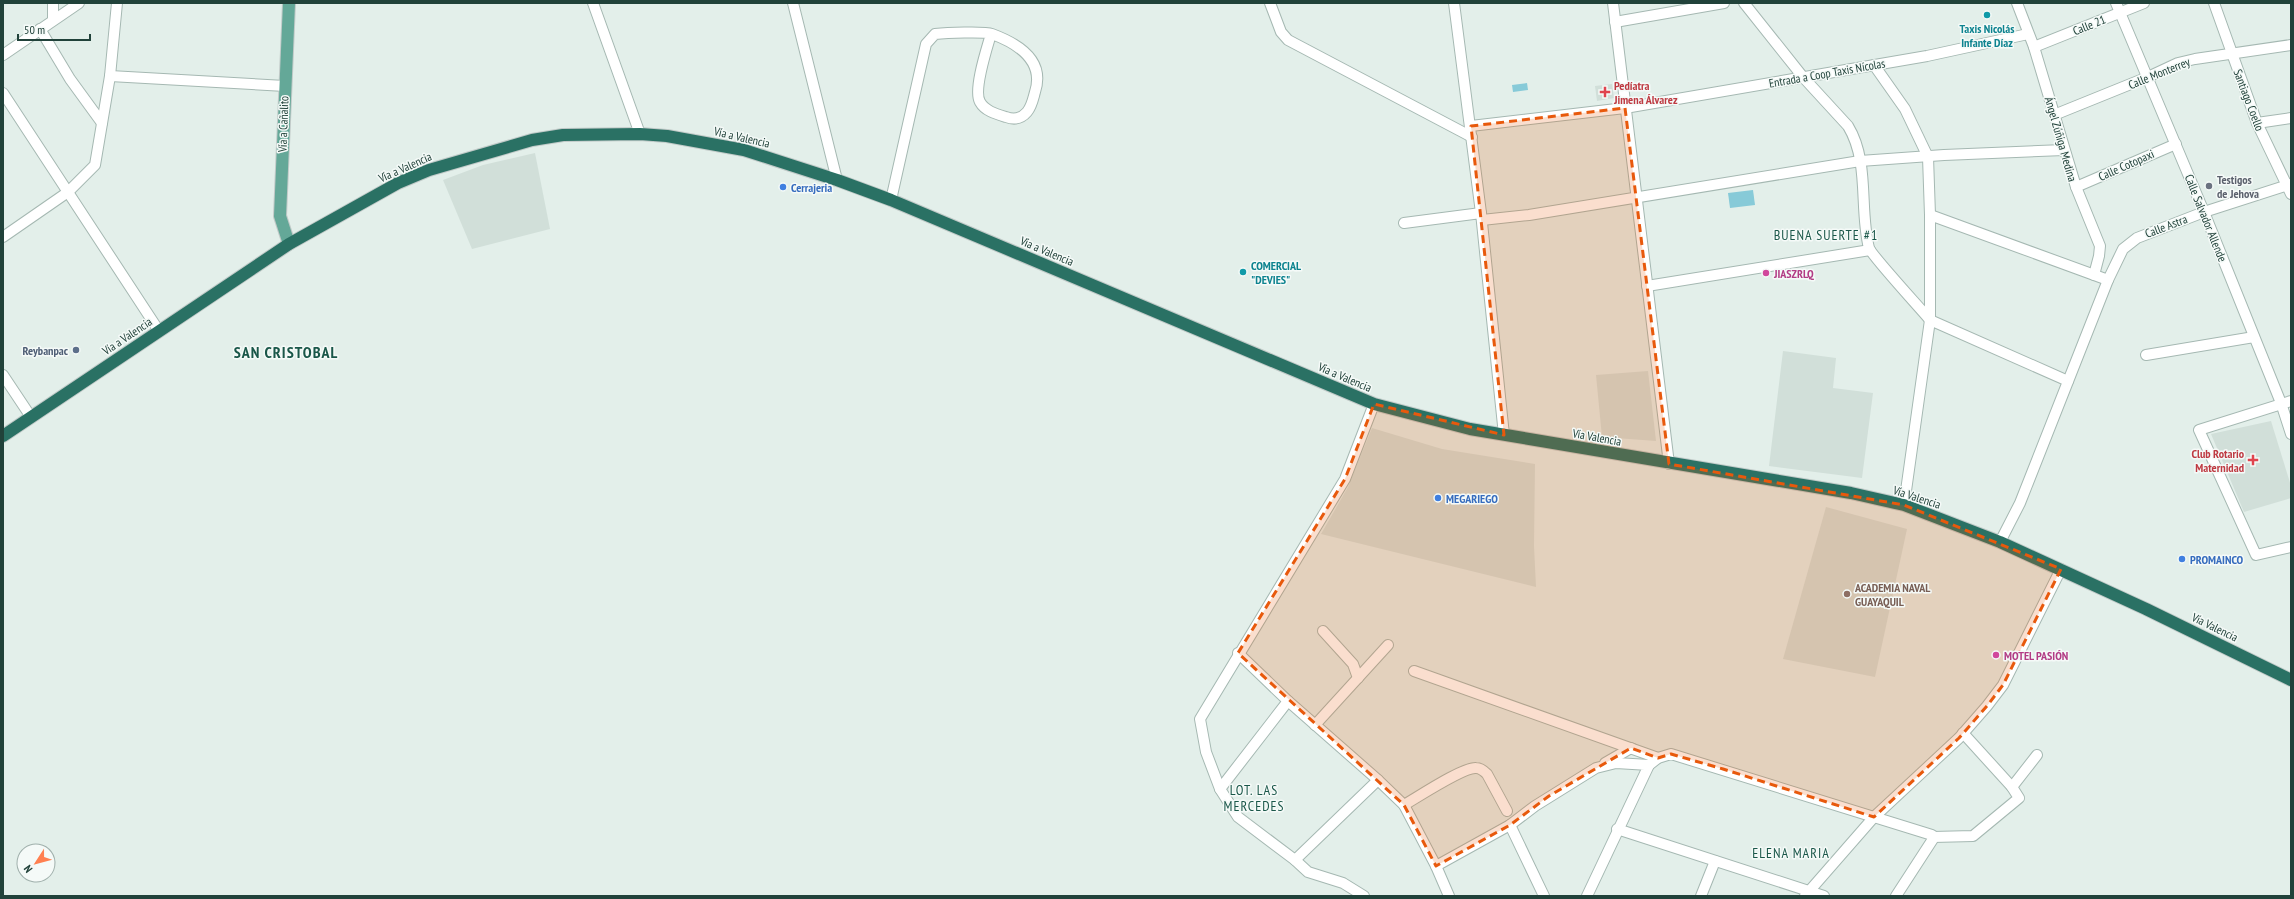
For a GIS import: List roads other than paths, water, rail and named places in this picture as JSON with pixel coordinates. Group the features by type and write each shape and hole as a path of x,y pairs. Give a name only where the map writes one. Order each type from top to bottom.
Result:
{"highway":[{"name":"Vía a Valencia","path":"3,436 289,244 398,184 429,170 532,140 563,135 640,134 667,136 744,150 837,180 891,200 1374,404 1470,429 1504,435"},
{"name":"Vía Valencia","path":"1504,435 1669,464 1851,493 1904,505 2000,542 2146,609 2291,680"}],"main road":[{"name":"Vía a Cañalito","path":"289,3 280,216 289,244"}],"street":[{"path":"53,3 53,20"},
{"path":"3,55 79,3"},
{"path":"4,233 68,192 95,165 110,76 117,3"},
{"path":"593,3 640,134"},
{"path":"793,3 837,180"},
{"path":"1270,3 1280,32 1288,40 1472,137"},
{"path":"1454,3 1471,126 1504,435"},
{"path":"1613,3 1669,464"},
{"path":"1615,22 1724,3"},
{"path":"1744,3 1804,77 1848,126 1853,135 1860,161 1870,250 1930,320 2068,381"},
{"name":"Ángel Zúñiga Medina","path":"2017,3 2034,47 2076,187 2100,246 2094,275"},
{"name":"Calle 21","path":"2034,47 2118,8 2144,3"},
{"name":"Santiago Coello","path":"2214,3 2256,123 2289,184 2291,194"},
{"name":"Calle Salvador Allende","path":"2118,8 2176,144 2254,337 2286,402 2291,434"},
{"path":"40,29 70,79 102,123"},
{"path":"891,200 926,44 934,34 991,34 1026,53 1038,72 1038,83 1031,107 1020,118 1011,119 992,112 980,102 977,95 991,34"},
{"name":"Entrada a Coop Taxis Nícolas","path":"1471,126 1625,108 1927,56 2028,34"},
{"name":"Calle Monterrey","path":"2054,115 2148,77 2178,63 2231,53 2291,45"},
{"path":"1874,65 1905,109 1928,157 1930,214 1930,320 1904,505"},
{"path":"110,76 285,86"},
{"path":"3,93 159,331"},
{"path":"2256,123 2291,118"},
{"name":"Calle Cotopaxi","path":"2076,187 2176,144"},
{"path":"1404,223 1529,215 1636,196 1860,161 1928,157 1944,154 2064,150"},
{"name":"Calle Astra","path":"2000,542 2020,503 2108,280 2123,249 2129,243 2146,234 2204,212 2289,184"},
{"path":"1930,214 2108,280"},
{"path":"1647,286 1870,250"},
{"path":"2146,355 2254,337"},
{"path":"3,375 30,417"},
{"path":"2286,402 2199,430 2256,555 2291,547"},
{"path":"1364,896 1343,884 1308,872 1296,860 1245,824 1238,817 1220,789 1206,752 1200,719 1238,653 1345,479 1374,404"},
{"path":"1808,894 1874,817 1963,733 1987,706 2003,685 2061,570"},
{"path":"1324,631 1353,664 1358,678"},
{"path":"1315,725 1388,645"},
{"path":"1238,653 1288,701 1378,780 1404,805 1436,866 1449,896"},
{"path":"1414,671 1658,758"},
{"path":"1220,789 1288,701"},
{"path":"1587,896 1648,765 1658,758 1671,754 1874,817 1933,837 1974,836 2019,798 2012,787 1963,733"},
{"path":"1436,866 1510,825 1540,802 1631,748"},
{"path":"2012,787 2037,755"},
{"path":"1596,768 1616,763 1648,765"},
{"path":"1404,805 1460,773 1476,768 1483,770 1487,774 1506,811"},
{"path":"1296,860 1378,780"},
{"path":"1510,825 1544,896"},
{"path":"1617,829 1715,861 1808,894 1824,896"},
{"path":"1896,896 1933,837"},
{"path":"1701,896 1715,861"}],"water":[{"path":"1527,83 1528,90 1513,92 1512,85"},
{"path":"1753,190 1755,205 1730,208 1728,193"}],"place":[{"name":"Taxis Nicolás Infante Díaz","path":"1987,15"},
{"name":"Pedíatra Jimena Álvarez","path":"1605,92"},
{"name":"Testigos de Jehova","path":"2209,186"},
{"name":"Cerrajeria","path":"783,187"},
{"name":"COMERCIAL \"DEVIES\"","path":"1243,272"},
{"name":"JIASZRLQ","path":"1766,273"},
{"name":"Reybanpac","path":"76,350"},
{"name":"Club Rotario Maternidad","path":"2253,460"},
{"name":"MEGARIEGO","path":"1438,498"},
{"name":"PROMAINCO","path":"2182,559"},
{"name":"ACADEMIA NAVAL GUAYAQUIL","path":"1847,594"},
{"name":"MOTEL PASIÓN","path":"1996,655"}],"district":[{"name":"BUENA SUERTE #1","path":"1826,235"},
{"name":"SAN CRISTOBAL","path":"286,352"},
{"name":"LOT. LAS MERCEDES","path":"1254,798"},
{"name":"ELENA MARIA","path":"1791,853"}]}
